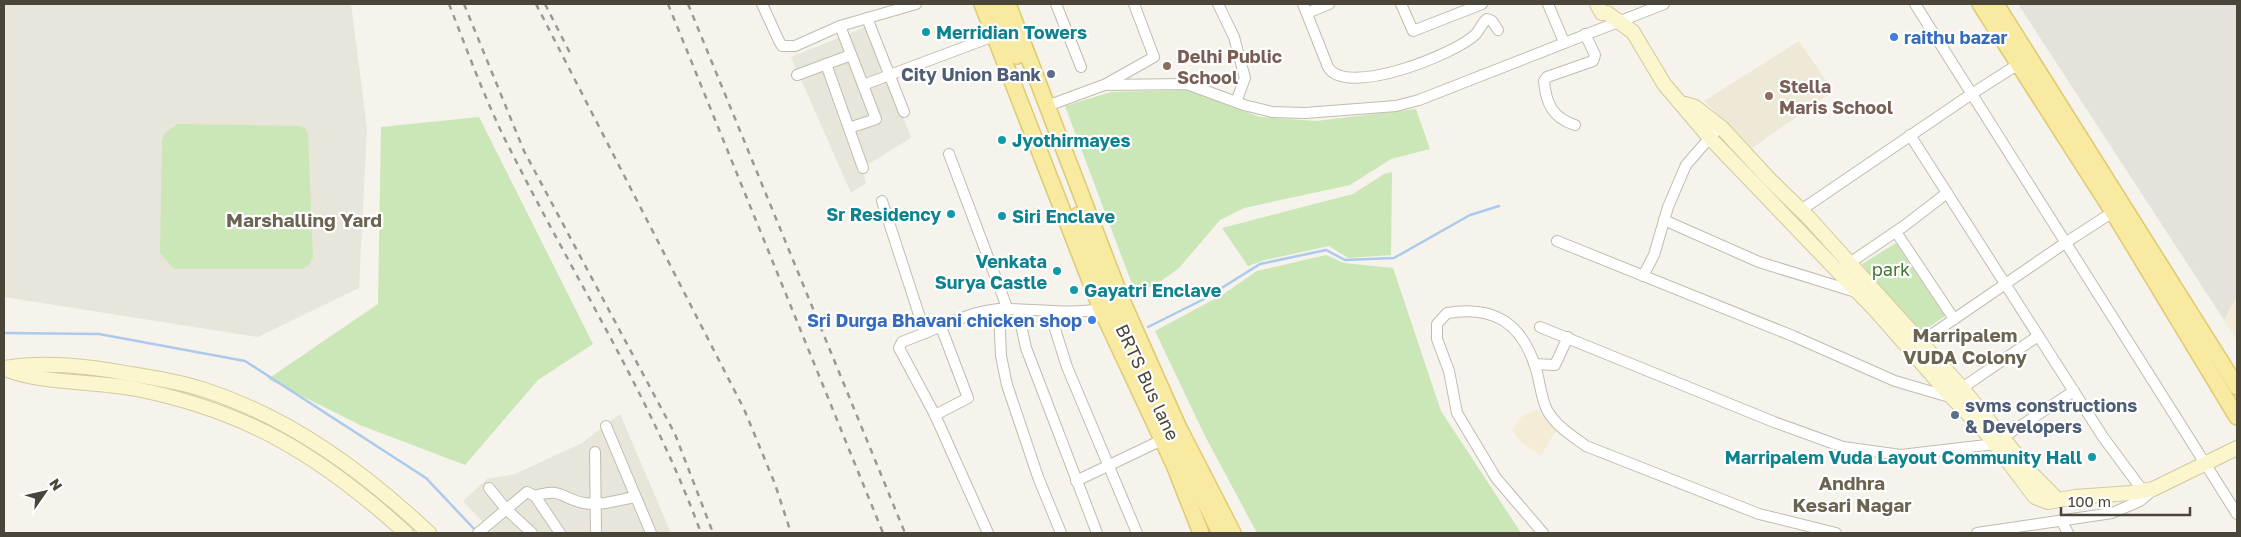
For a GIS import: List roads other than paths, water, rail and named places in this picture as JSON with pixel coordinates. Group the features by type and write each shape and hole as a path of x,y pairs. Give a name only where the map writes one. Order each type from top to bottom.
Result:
{"main road":[{"path":"982,4 1101,309 1162,440 1201,533"},
{"name":"BRTS Bus lane","path":"996,4 1113,307 1137,363 1220,533"},
{"path":"1008,4 1121,298 1178,426 1233,533"},
{"path":"1980,4 2112,212 2237,417"},
{"path":"1996,4 2237,387"}],"street":[{"path":"762,4 779,41 784,47 795,46 840,26 916,4"},
{"path":"1056,4 1081,67"},
{"path":"1047,106 1104,85 1154,56 1134,4"},
{"path":"1218,4 1234,37 1245,78 1236,102"},
{"path":"1329,4 1305,8 1328,67 1333,74 1342,78 1395,72 1427,60 1476,34 1488,19 1492,21 1498,30"},
{"path":"1401,4 1413,31 1482,4"},
{"path":"1548,4 1564,42"},
{"path":"1104,85 1187,84 1236,102 1272,112 1305,113 1396,106 1419,100 1664,4"},
{"path":"1915,4 1973,93 2064,243 2206,462 2237,514"},
{"path":"1604,7 1633,32 1664,84 1709,137 1843,267 1958,393 1998,441 2035,497 2048,502 2148,490 2176,480 2206,462 2237,448"},
{"path":"867,18 904,112"},
{"path":"840,26 876,119 850,128"},
{"path":"1575,125 1565,122 1554,114 1544,81 1547,77 1593,61 1595,56 1585,34"},
{"path":"863,85 994,36"},
{"path":"797,75 851,55"},
{"path":"826,64 864,168"},
{"path":"1801,210 1910,135 2018,65"},
{"path":"1682,103 1695,107 1720,126 1769,179 1801,210 1843,267 1856,292 1915,346"},
{"path":"1643,276 1654,255 1664,220 1686,165 1720,126"},
{"path":"1910,135 2103,437 2148,490"},
{"path":"949,154 1097,533"},
{"path":"1843,267 1896,232 1947,193"},
{"path":"882,201 925,333"},
{"path":"1915,346 2112,212"},
{"path":"1664,220 1759,262 1856,292"},
{"path":"1896,232 1954,319"},
{"path":"1557,241 1793,336 1895,380 1958,393 2038,336"},
{"path":"988,533 899,345 902,342 969,315 1009,310 1054,312 1101,309"},
{"path":"1009,310 1001,356 1007,385 1038,476 1061,533"},
{"path":"1543,533 1496,478 1457,413 1449,371 1437,339 1437,324 1447,313 1478,310 1494,316 1517,330 1528,348 1534,364 1546,409 1562,429 1586,446 1759,514 1836,533"},
{"path":"1054,312 1055,330 1067,367 1136,533"},
{"path":"934,416 968,398 940,327"},
{"path":"1540,327 1774,422 1843,447 1901,455 1998,441 2074,391"},
{"path":"1534,364 1555,365 1568,337"},
{"path":"4,368 41,364 110,370 187,384 239,402 272,417 326,448 355,469 430,533"},
{"path":"4,368 22,375 41,378 134,388 203,405 237,417 312,458 367,499 406,533"},
{"path":"606,426 652,533"},
{"path":"1076,481 1162,440"},
{"path":"595,452 596,533"},
{"path":"488,488 506,509 532,533"},
{"path":"1977,533 2112,513 2140,501 2148,490"},
{"path":"480,532 527,492 535,496 560,533"},
{"path":"535,496 557,492 583,503 596,504 635,497"},
{"path":"2061,520 2068,533"}],"waterway":[{"path":"1148,327 1204,299 1260,264 1326,250 1345,260 1394,258 1470,215 1499,206"},
{"path":"4,333 99,334 245,361 426,478 477,532"}],"railway":[{"path":"449,4 496,120 538,204 637,389 682,484 701,533"},
{"path":"464,4 524,151 675,434 713,533"},
{"path":"536,4 744,409 775,484 791,533"},
{"path":"545,4 570,53"},
{"path":"668,4 883,533"},
{"path":"688,4 905,533"}],"place":[{"name":"Merridian Towers","path":"926,32"},
{"name":"raithu bazar","path":"1894,37"},
{"name":"Delhi Public School","path":"1167,66"},
{"name":"City Union Bank","path":"1051,74"},
{"name":"Stella Maris School","path":"1769,96"},
{"name":"Jyothirmayes","path":"1002,140"},
{"name":"Sr Residency","path":"951,214"},
{"name":"Siri Enclave","path":"1002,216"},
{"name":"Venkata Surya Castle","path":"1057,271"},
{"name":"Gayatri Enclave","path":"1074,290"},
{"name":"Sri Durga Bhavani chicken shop","path":"1092,320"},
{"name":"svms constructions & Developers","path":"1955,415"},
{"name":"Marripalem Vuda Layout Community Hall","path":"2092,457"}],"district":[{"name":"Marshalling Yard","path":"304,219"},
{"name":"Marripalem VUDA Colony","path":"1965,345"},
{"name":"Andhra Kesari Nagar","path":"1852,493"}],"park label":[{"name":"park","path":"1891,269"}]}
